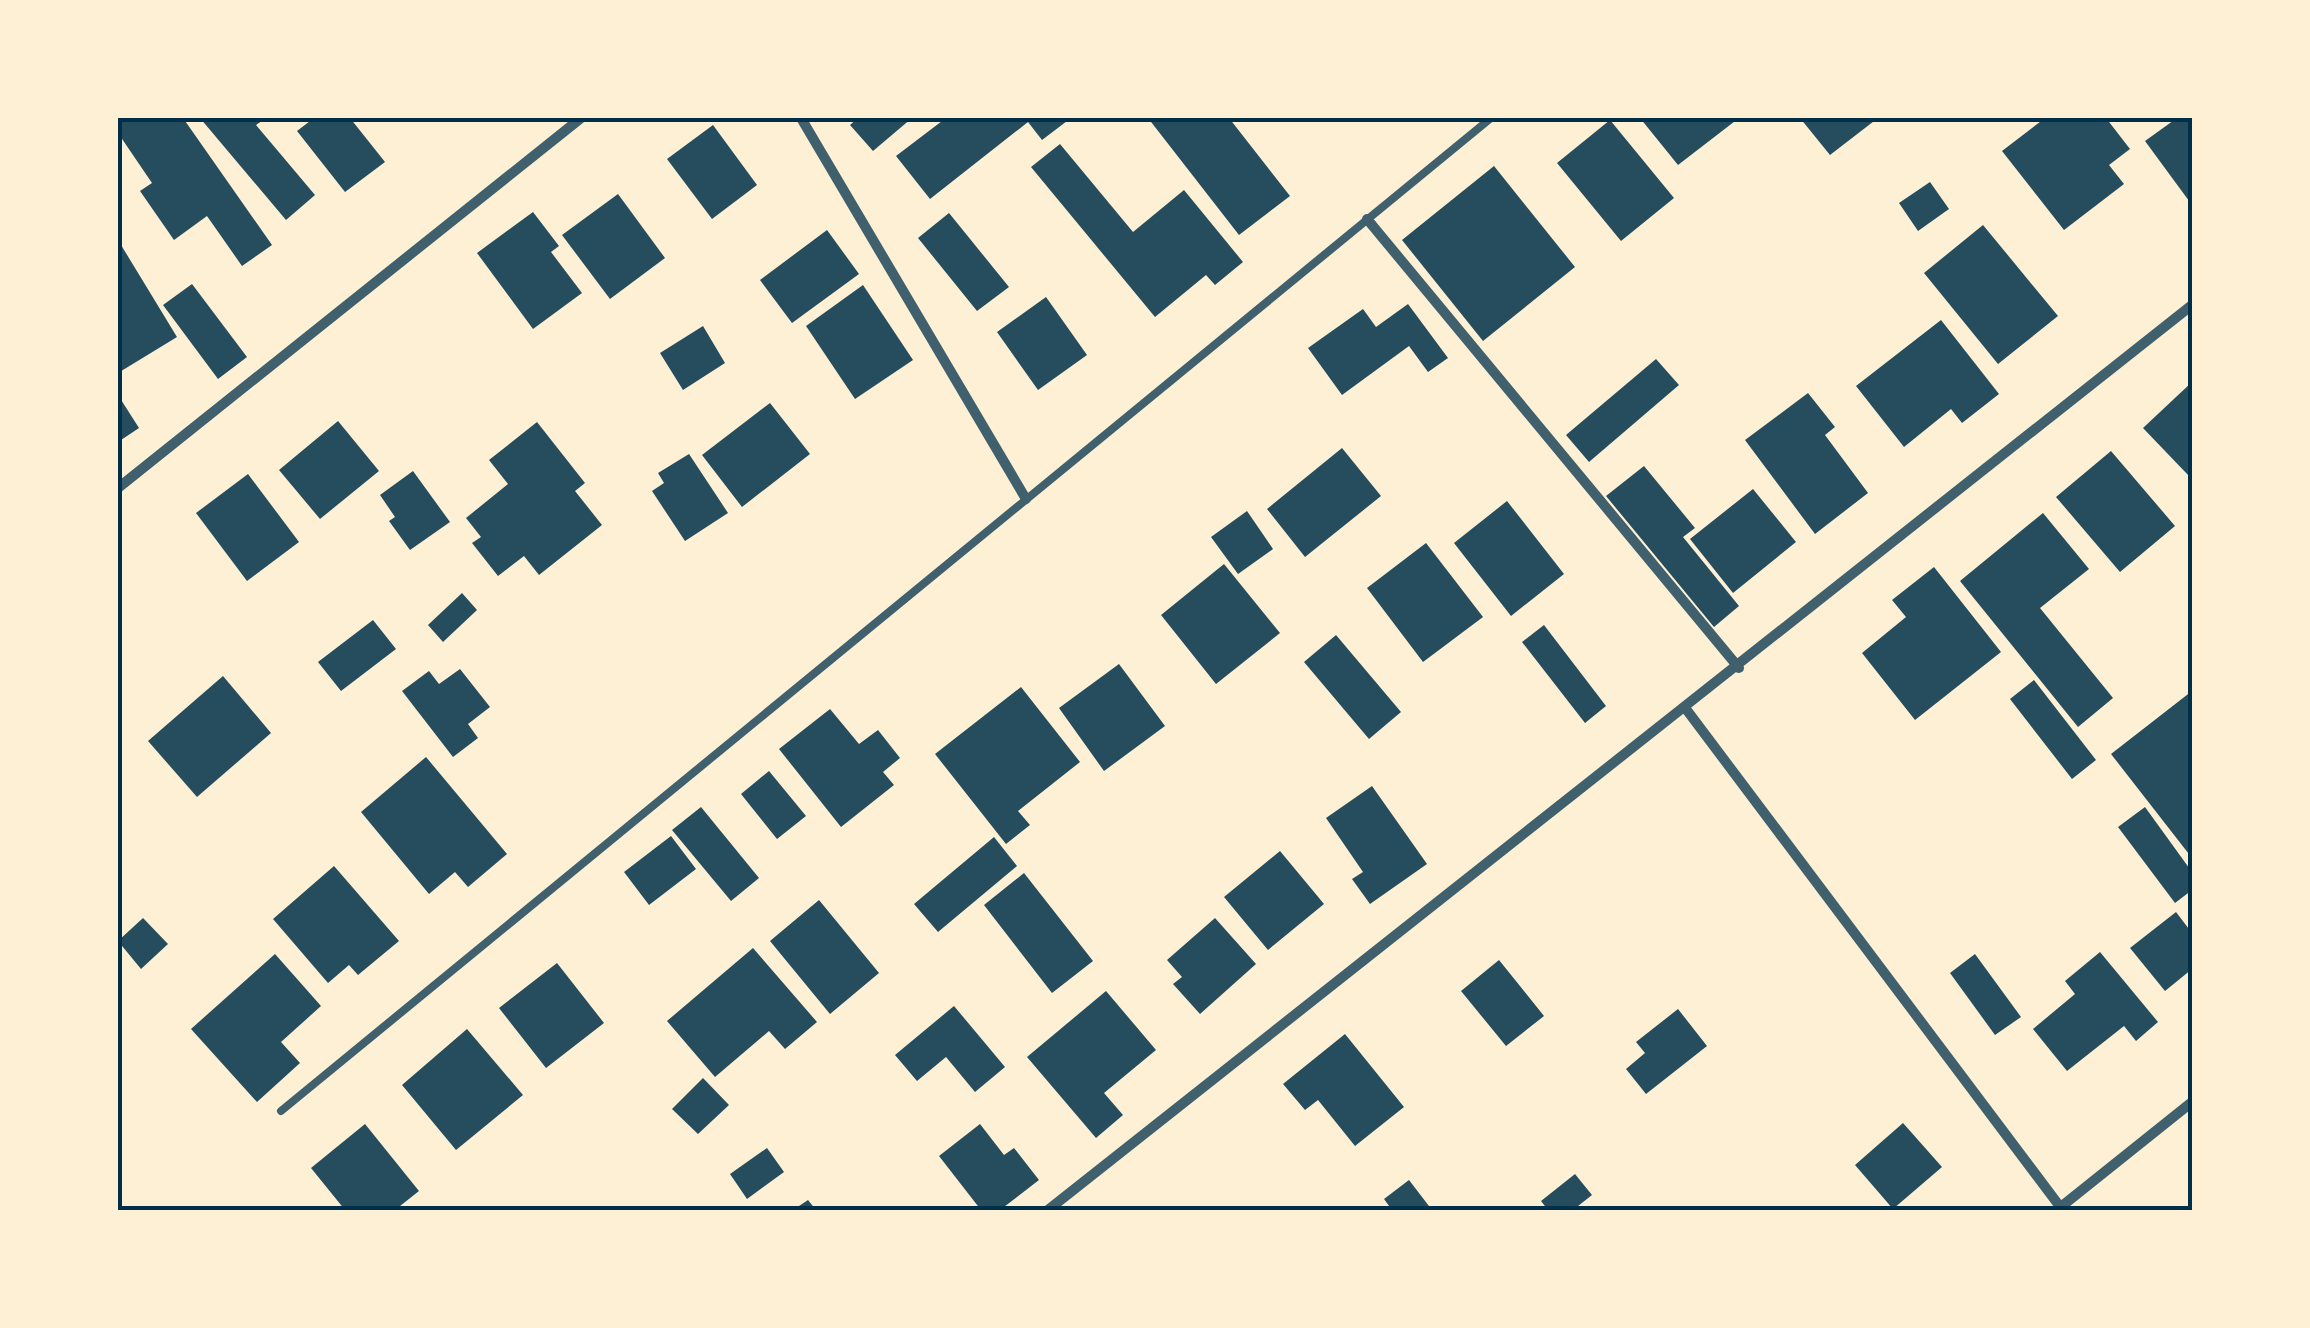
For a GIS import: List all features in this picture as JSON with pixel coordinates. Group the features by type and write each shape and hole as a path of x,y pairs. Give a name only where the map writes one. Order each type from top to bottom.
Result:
{"street":[{"path":"118,488 581,118"},
{"path":"801,118 1026,498"},
{"path":"1367,219 1738,668"},
{"path":"1048,1210 1738,668 2192,304"},
{"path":"1686,709 2059,1209 2192,1102"}],"lane":[{"path":"281,1111 1491,118"}],"building":[{"path":"118,118 183,118 272,245 242,266 207,216 174,240 140,191 152,183 118,133"},
{"path":"200,118 266,118 256,125 315,195 286,220"},
{"path":"314,118 350,118 385,162 345,192 297,131"},
{"path":"858,118 912,118 873,151 850,125"},
{"path":"946,118 1071,118 1042,140 1028,122 930,199 896,156"},
{"path":"1148,118 1229,118 1290,196 1239,235"},
{"path":"1640,118 1739,118 1678,165"},
{"path":"1800,118 1878,118 1830,155"},
{"path":"2045,118 2106,118 2130,149 2109,165 2124,184 2064,230 2002,151"},
{"path":"2177,118 2192,118 2192,205 2145,141"},
{"path":"1610,120 1674,198 1621,241 1557,163"},
{"path":"713,125 757,185 712,219 667,159"},
{"path":"1060,144 1133,232 1184,190 1243,262 1215,285 1206,275 1155,317 1031,167"},
{"path":"1494,166 1575,267 1483,341 1402,240"},
{"path":"1930,182 1949,209 1918,231 1899,203"},
{"path":"618,194 665,258 610,299 562,235"},
{"path":"533,212 559,246 551,252 582,293 533,329 477,253"},
{"path":"949,213 1009,287 977,311 918,238"},
{"path":"1983,225 2058,316 1998,364 1924,273"},
{"path":"827,230 859,274 792,323 760,280"},
{"path":"118,240 177,337 118,373"},
{"path":"192,284 247,357 218,379 163,305"},
{"path":"863,285 913,360 855,399 806,326"},
{"path":"1046,297 1087,355 1038,390 997,332"},
{"path":"1408,304 1448,358 1428,372 1409,346 1342,395 1308,348 1363,309 1376,327"},
{"path":"1941,320 1999,394 1962,423 1951,409 1904,447 1856,386"},
{"path":"703,326 725,363 683,390 660,353"},
{"path":"1656,359 1679,385 1589,462 1566,435"},
{"path":"2192,382 2192,472 2189,476 2143,428"},
{"path":"1808,393 1835,427 1825,435 1868,493 1815,534 1745,440"},
{"path":"118,395 139,428 118,442"},
{"path":"770,403 810,454 742,507 702,455"},
{"path":"338,421 379,471 320,519 279,470"},
{"path":"537,422 585,483 575,491 602,525 539,575 524,556 498,576 472,543 481,537 466,518 508,484 489,460"},
{"path":"1342,448 1381,496 1305,557 1267,509"},
{"path":"2111,451 2175,526 2120,572 2056,497"},
{"path":"689,454 728,513 685,541 652,491 664,483 658,473"},
{"path":"1644,466 1695,528 1683,537 1739,606 1714,627 1606,496"},
{"path":"413,471 450,522 410,550 389,521 395,517 380,495"},
{"path":"248,474 299,542 247,581 196,513"},
{"path":"1753,489 1796,542 1733,593 1690,539"},
{"path":"1507,501 1564,574 1511,616 1454,543"},
{"path":"1247,511 1273,549 1238,574 1211,537"},
{"path":"2043,513 2089,569 2040,608 2113,698 2078,727 1960,581"},
{"path":"1426,543 1483,617 1423,662 1367,588"},
{"path":"1224,564 1280,633 1216,684 1161,615"},
{"path":"1934,567 2001,652 1915,720 1862,653 1906,617 1892,600"},
{"path":"462,593 477,610 443,642 428,625"},
{"path":"373,620 396,649 341,691 318,662"},
{"path":"1544,625 1606,706 1585,723 1522,642"},
{"path":"1336,635 1401,712 1369,739 1304,662"},
{"path":"1119,664 1165,726 1104,771 1059,708"},
{"path":"460,669 490,707 468,724 478,738 453,757 402,691 429,671 439,684"},
{"path":"223,676 271,733 197,797 148,741"},
{"path":"2034,680 2096,760 2072,779 2010,699"},
{"path":"1021,687 1080,762 1018,811 1030,825 1006,844 935,754"},
{"path":"2192,691 2192,858 2111,754"},
{"path":"830,709 859,744 878,730 900,758 883,772 894,785 841,827 779,749"},
{"path":"426,757 507,854 468,887 455,872 429,894 361,812"},
{"path":"769,771 806,816 777,839 741,794"},
{"path":"1372,786 1427,864 1370,904 1352,879 1363,872 1326,818"},
{"path":"701,807 759,878 731,901 672,830"},
{"path":"2145,807 2192,872 2192,890 2175,903 2118,827"},
{"path":"671,836 696,869 649,905 624,872"},
{"path":"994,837 1017,866 938,932 914,904"},
{"path":"1280,851 1324,904 1268,950 1224,897"},
{"path":"334,866 399,941 358,975 349,965 328,983 273,919"},
{"path":"1024,873 1093,961 1052,993 984,905"},
{"path":"819,900 879,973 830,1014 770,941"},
{"path":"2176,912 2192,933 2192,969 2165,991 2130,948"},
{"path":"143,918 168,944 141,969 118,941"},
{"path":"1215,918 1256,964 1200,1014 1173,984 1182,977 1167,960"},
{"path":"753,948 817,1022 785,1049 769,1031 715,1077 667,1021"},
{"path":"2100,952 2158,1022 2136,1041 2124,1026 2067,1071 2033,1029 2075,994 2065,981"},
{"path":"275,954 321,1006 281,1042 300,1063 257,1102 191,1029"},
{"path":"1975,954 2021,1017 1995,1035 1950,973"},
{"path":"1499,960 1544,1016 1506,1046 1461,991"},
{"path":"557,963 604,1023 546,1068 499,1008"},
{"path":"1106,991 1156,1050 1104,1093 1123,1115 1096,1138 1027,1057"},
{"path":"954,1006 1005,1067 975,1092 946,1057 917,1081 895,1055"},
{"path":"1678,1009 1707,1046 1646,1094 1626,1069 1645,1053 1636,1042"},
{"path":"467,1029 523,1095 456,1150 402,1085"},
{"path":"1345,1034 1404,1107 1355,1146 1318,1100 1305,1110 1283,1084"},
{"path":"703,1078 729,1105 698,1134 672,1109"},
{"path":"1903,1123 1942,1167 1893,1209 1855,1165"},
{"path":"365,1124 419,1191 395,1210 345,1210 311,1168"},
{"path":"980,1124 1004,1155 1014,1148 1039,1180 1000,1210 981,1210 939,1156"},
{"path":"767,1148 784,1172 747,1199 730,1174"},
{"path":"1575,1174 1592,1195 1573,1210 1548,1210 1541,1201"},
{"path":"1409,1180 1432,1210 1392,1210 1384,1199"},
{"path":"808,1200 816,1210 793,1210"}]}
